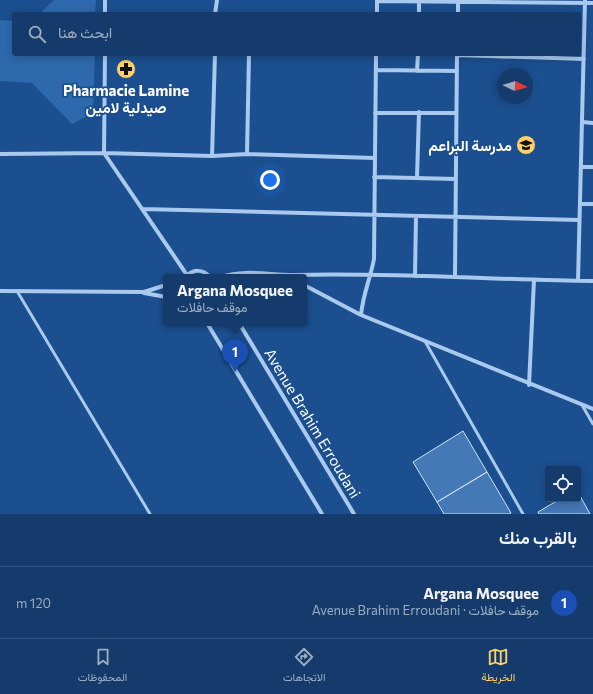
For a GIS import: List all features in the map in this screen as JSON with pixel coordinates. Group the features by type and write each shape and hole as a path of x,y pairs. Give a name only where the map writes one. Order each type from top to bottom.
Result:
{"street":[{"path":"105,0 105,12"},
{"path":"215,12 217,0"},
{"path":"377,12 377,0 585,1 593,3"},
{"path":"419,1 419,12"},
{"path":"458,1 458,12"},
{"path":"578,281 585,1"},
{"path":"105,56 104,153 185,274"},
{"path":"212,156 215,56"},
{"path":"247,154 248,56"},
{"path":"361,315 365,288 371,275 374,259 376,56"},
{"path":"417,71 418,56"},
{"path":"455,276 457,56"},
{"path":"508,56 584,59"},
{"path":"376,70 457,71"},
{"path":"417,178 419,112"},
{"path":"375,113 456,113"},
{"path":"582,122 593,123"},
{"path":"0,154 104,153 212,156 247,154 374,158"},
{"path":"581,167 593,167"},
{"path":"374,177 456,179"},
{"path":"580,204 593,204"},
{"path":"142,209 579,220"},
{"path":"415,276 416,216"},
{"path":"191,274 199,271 208,274"},
{"path":"242,274 261,274"},
{"path":"307,276 455,276 593,281"},
{"path":"529,385 534,280"},
{"path":"144,292 163,286"},
{"path":"307,287 361,315 426,343 529,385 593,409"},
{"path":"0,291 144,292 163,296"},
{"path":"209,326 322,514"},
{"name":"Avenue Brahim Erroudani","path":"241,326 354,514"}],"lane":[{"path":"17,291 150,514"},
{"path":"426,343 523,514"},
{"path":"582,405 593,424"}],"shaded area":[{"path":"54,0 96,0 95,12 41,12"},
{"path":"0,20 12,21 12,56 95,56 93,113 72,124 32,83 0,81"}],"building":[{"path":"463,431 487,472 437,502 413,462"},
{"path":"487,472 511,513 444,514 437,502"},
{"path":"581,498 590,514 539,514 538,512 555,502 581,502"}],"place":[{"name":"Pharmacie Lamine صيدلية لامين","path":"126,69"},
{"name":"مدرسة البراعم","path":"526,145"},
{"name":"Argana Mosquee","path":"235,372"}]}
